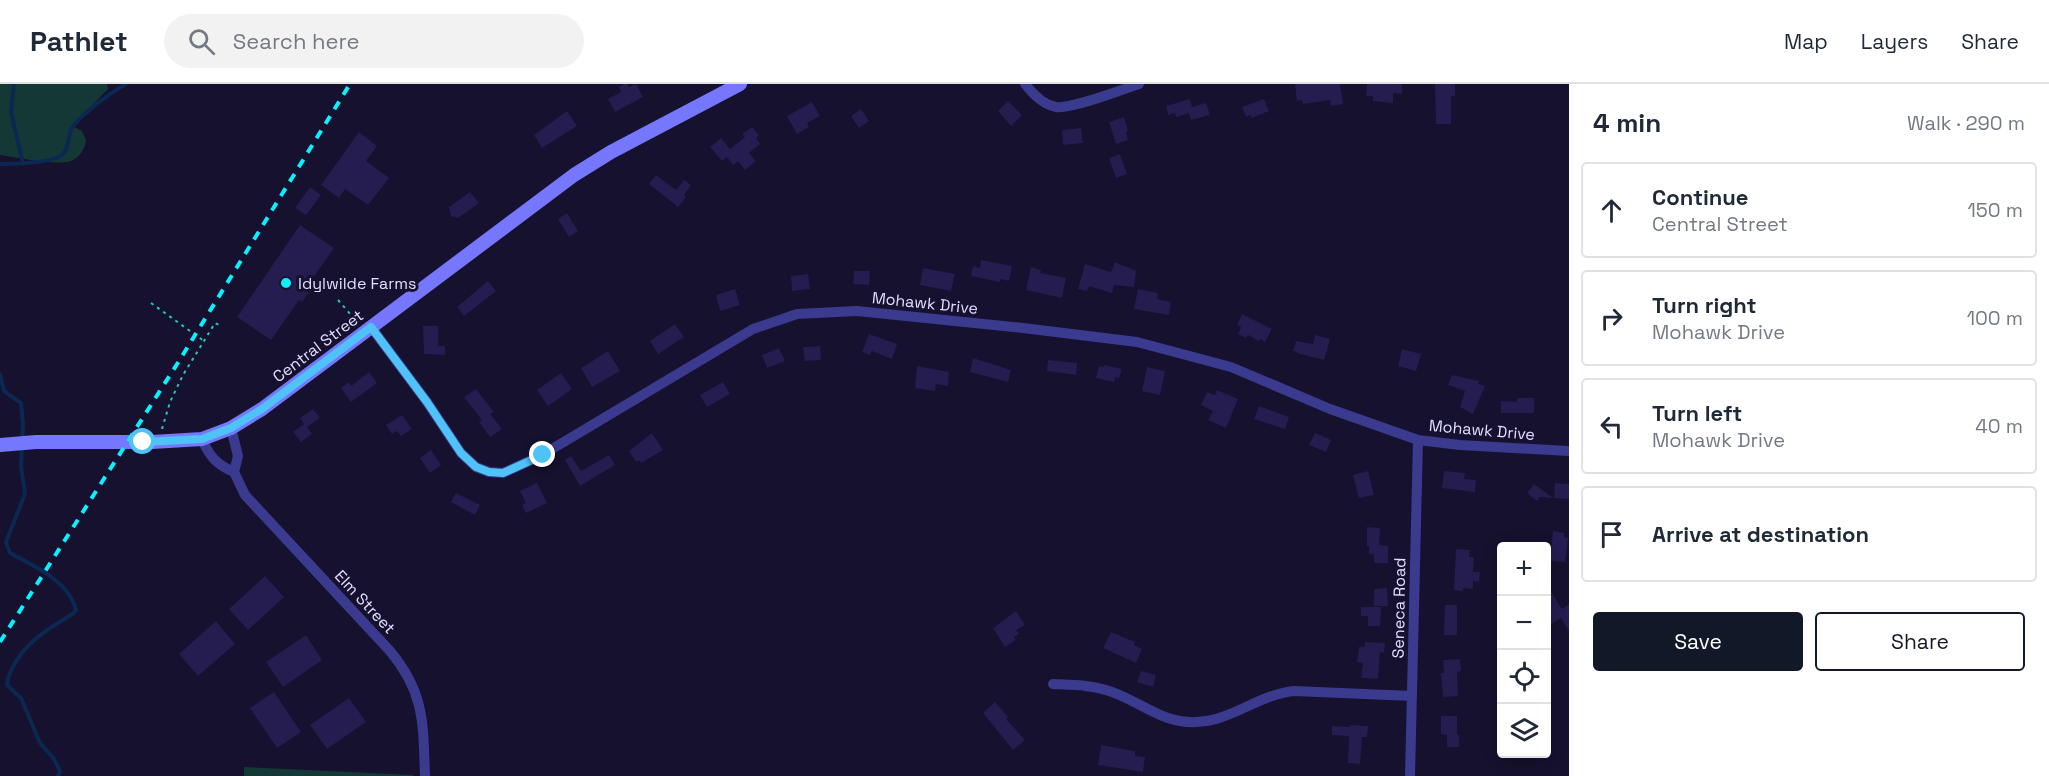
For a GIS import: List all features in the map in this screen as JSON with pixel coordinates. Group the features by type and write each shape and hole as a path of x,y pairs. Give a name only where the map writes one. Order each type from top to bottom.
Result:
{"street":[{"name":"Central Street","path":"5,444 202,439 231,428 262,409 366,326 574,175 611,152 740,84"},
{"path":"1025,84 1039,99 1056,107 1088,101 1139,84"},
{"name":"Mohawk Drive","path":"366,326 427,402 461,453 476,467 489,472 503,473 543,455 753,329 797,314 857,311 1137,342 1231,368 1330,409 1418,440 1460,445 1569,451"},
{"name":"Elm Street","path":"231,428 238,456 234,472 245,495 390,651 408,675 416,691 421,710 425,776"},
{"name":"Elm Street","path":"202,439 208,453 221,467 234,472"},
{"name":"Seneca Road","path":"1410,776 1418,440"},
{"path":"1053,684 1083,686 1112,692 1180,721 1202,721 1224,717 1282,692 1412,696"}],"path":[{"path":"338,300 366,326"},
{"path":"151,303 204,341"},
{"path":"161,432 170,402 183,375 215,323 221,326"}],"green space":[{"path":"0,84 107,84 108,89 72,126 82,131 86,140 80,154 67,162 49,162 0,155"},
{"path":"244,767 413,775 413,776 244,776"}],"building":[{"path":"624,84 629,87 636,84 643,97 615,112 608,99 621,92 619,87"},
{"path":"1295,84 1340,84 1343,104 1331,106 1330,100 1303,104 1302,100 1297,101"},
{"path":"1367,84 1402,84 1402,94 1393,93 1393,103 1373,101 1373,96 1366,96"},
{"path":"1435,84 1455,84 1455,96 1451,96 1451,124 1436,124"},
{"path":"1190,99 1192,107 1206,103 1210,115 1191,120 1189,113 1176,117 1175,113 1168,115 1166,106"},
{"path":"1264,99 1269,111 1252,118 1250,115 1246,117 1242,107"},
{"path":"1008,101 1022,115 1011,126 998,111"},
{"path":"812,102 820,116 807,123 809,127 797,134 787,116"},
{"path":"861,109 869,121 859,128 851,116"},
{"path":"567,111 577,126 542,148 534,135"},
{"path":"1124,117 1128,140 1116,144 1109,122"},
{"path":"752,127 759,135 756,138 760,144 749,153 756,161 745,170 738,161 733,165 727,157 722,161 710,147 721,138 730,149 745,137 742,134"},
{"path":"1081,128 1083,143 1063,145 1062,130"},
{"path":"359,132 377,146 366,161 389,178 368,205 345,189 339,198 321,185"},
{"path":"1120,154 1127,174 1116,178 1109,158"},
{"path":"656,175 676,190 684,180 691,185 684,195 686,197 678,207 649,184"},
{"path":"310,187 321,195 306,215 295,208"},
{"path":"470,192 479,203 458,218 451,216 449,207"},
{"path":"567,213 578,231 569,237 558,219"},
{"name":"Idylwilde Farms","path":"300,225 334,248 310,282 314,285 302,302 299,300 271,340 237,317"},
{"path":"981,260 1012,266 1009,281 1000,279 1000,282 971,276 973,266 980,268"},
{"path":"1115,262 1136,271 1134,287 1114,285 1112,293 1089,286 1087,291 1078,289 1085,264 1111,272"},
{"path":"1031,267 1041,270 1040,273 1066,278 1062,298 1026,290"},
{"path":"923,268 955,274 951,291 920,285"},
{"path":"854,271 870,271 869,285 853,284"},
{"path":"808,274 810,289 792,291 791,276"},
{"path":"488,281 496,291 464,316 457,307"},
{"path":"735,289 740,305 720,311 716,295"},
{"path":"1138,289 1158,293 1157,299 1171,302 1169,315 1134,309"},
{"path":"1242,314 1272,329 1265,342 1248,335 1246,338 1238,334 1241,327 1237,325"},
{"path":"675,324 684,337 658,354 650,341"},
{"path":"423,326 438,326 438,346 445,346 445,355 424,354"},
{"path":"869,334 897,344 892,359 872,351 870,355 862,352"},
{"path":"1315,335 1330,339 1324,360 1293,351 1296,341 1313,344"},
{"path":"820,346 821,360 805,361 803,347"},
{"path":"779,348 785,361 767,368 762,355"},
{"path":"1402,349 1421,354 1416,371 1398,366"},
{"path":"608,351 620,371 592,387 581,368"},
{"path":"973,358 1011,370 1008,382 970,372"},
{"path":"1048,360 1077,363 1076,375 1047,371"},
{"path":"917,366 949,372 948,386 936,384 935,391 915,388"},
{"path":"1099,366 1122,369 1119,378 1115,377 1114,382 1096,378"},
{"path":"1147,367 1165,371 1160,395 1142,391"},
{"path":"369,372 377,383 351,402 341,388 349,382 351,386"},
{"path":"561,373 572,389 548,406 537,390"},
{"path":"1452,375 1479,381 1478,384 1485,386 1473,414 1460,407 1465,391 1448,385"},
{"path":"723,382 730,394 707,407 700,395"},
{"path":"476,389 494,412 490,414 502,429 490,437 479,422 482,420 464,397"},
{"path":"1217,390 1238,399 1226,428 1208,420 1213,411 1201,405 1207,392 1215,395"},
{"path":"1517,398 1534,398 1534,413 1501,413 1501,401 1517,402"},
{"path":"1259,406 1289,417 1285,429 1254,419"},
{"path":"313,409 320,418 307,427 312,434 301,442 293,432 304,424 300,418"},
{"path":"402,415 412,429 401,436 397,431 392,434 386,425"},
{"path":"652,433 663,450 641,463 639,460 636,462 629,451"},
{"path":"1315,433 1331,440 1326,452 1309,445"},
{"path":"431,450 441,465 430,473 420,458"},
{"path":"609,455 615,465 580,486 565,460 571,456 581,471"},
{"path":"1368,471 1374,495 1359,498 1353,475"},
{"path":"1444,471 1465,473 1464,479 1476,480 1475,492 1442,488"},
{"path":"537,483 547,503 526,513 522,505 526,503 520,491"},
{"path":"1555,483 1569,484 1569,499 1554,498"},
{"path":"1534,484 1553,498 1540,497 1537,501 1527,493"},
{"path":"456,493 480,505 475,515 451,502"},
{"path":"1367,527 1380,528 1379,545 1388,546 1388,563 1374,563 1374,554 1369,554 1369,546 1367,546"},
{"path":"1553,531 1564,533 1564,537 1568,538 1565,562 1551,561"},
{"path":"1456,549 1470,550 1469,557 1474,557 1473,572 1480,572 1479,582 1473,581 1473,589 1454,590"},
{"path":"265,576 284,597 248,630 229,609"},
{"path":"1387,588 1388,606 1374,606 1374,589"},
{"path":"1551,592 1562,609 1569,604 1569,631 1561,618 1551,624"},
{"path":"1445,605 1457,605 1457,635 1444,635"},
{"path":"1361,607 1381,607 1380,626 1368,626 1368,616 1361,616"},
{"path":"1016,611 1025,625 1016,630 1019,634 1014,637 1016,640 1005,647 993,628"},
{"path":"216,621 235,644 198,676 179,654"},
{"path":"1111,632 1135,642 1134,645 1142,649 1136,663 1103,648"},
{"path":"306,635 322,660 283,687 266,662"},
{"path":"1365,642 1385,643 1384,653 1380,652 1378,679 1361,678 1363,663 1357,662 1359,647 1365,647"},
{"path":"1460,659 1461,671 1457,672 1458,696 1443,697 1441,673 1444,673 1443,660"},
{"path":"1141,671 1156,675 1153,687 1137,682"},
{"path":"274,692 301,732 277,748 250,708"},
{"path":"349,698 366,722 327,749 310,725"},
{"path":"995,702 1008,717 1006,719 1025,740 1013,750 983,713"},
{"path":"1441,716 1457,716 1459,747 1447,747 1447,735 1441,734"},
{"path":"1350,725 1368,726 1367,737 1362,737 1360,764 1348,763 1349,736 1332,735 1332,726 1350,727"},
{"path":"1101,745 1135,751 1135,756 1145,757 1143,772 1098,765"}],"waterway":[{"path":"14,84 11,112 23,164"},
{"path":"0,164 33,162 59,157 65,152 70,132 79,119 126,84"},
{"path":"0,374 4,391 21,403 23,425 21,466 25,494 6,542 10,553 40,569 58,583 66,591 76,610 46,631 22,652 7,683 21,698 40,743 54,759 60,771 58,776"}],"railway":[{"path":"0,642 179,361 350,84"}],"place":[{"name":"Idylwilde Farms","path":"286,283"}],"route":[{"path":"143,442 202,439 231,428 262,409 371,327 427,402 461,453 476,467 489,472 503,473 543,455"}]}
